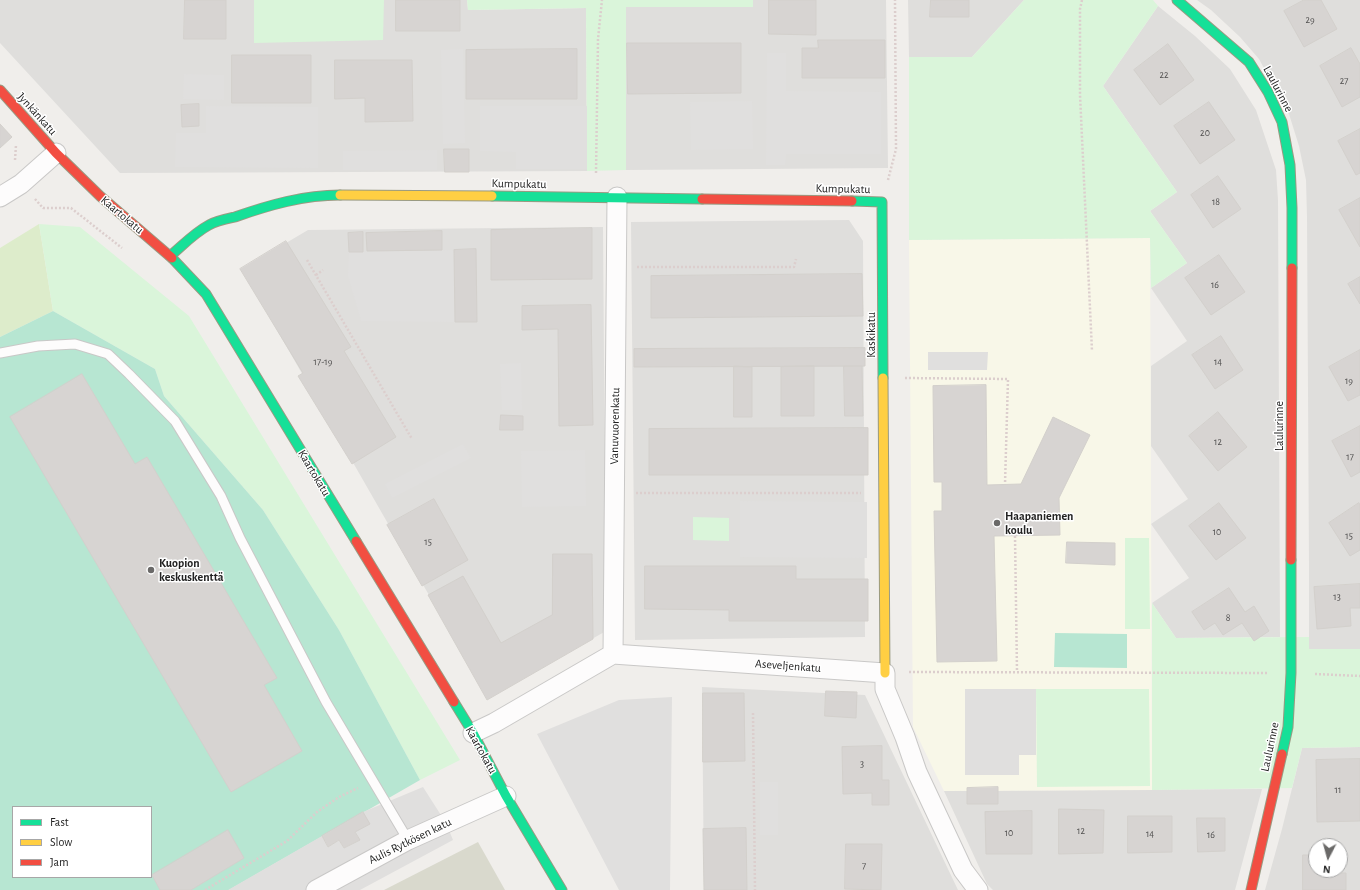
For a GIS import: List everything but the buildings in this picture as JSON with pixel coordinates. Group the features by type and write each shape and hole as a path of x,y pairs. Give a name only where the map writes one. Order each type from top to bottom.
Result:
{"street":[{"name":"Laulurinne","path":"1177,0 1249,62 1268,92 1282,122 1290,165 1292,208 1290,673 1288,727 1251,890"},
{"name":"Jynkänkatu","path":"0,90 56,154"},
{"path":"0,197 21,184 56,154"},
{"name":"Kaartokatu","path":"56,154 100,196 170,256 206,294 473,733 506,796 562,890"},
{"name":"Kumpukatu","path":"170,256 197,233 209,225 248,212 293,200 320,195 617,197 882,202"},
{"name":"Vanuvuorenkatu","path":"613,654 617,197"},
{"name":"Kaskikatu","path":"882,202 885,672"},
{"path":"473,733 494,723 613,654"},
{"name":"Aseveljenkatu","path":"613,654 885,672"},
{"path":"885,672 884,689 905,737 917,772 963,870 978,890"},
{"name":"Aulis Rytkösen katu","path":"316,890 408,840 506,796"}],"lane":[{"path":"0,353 38,346 75,344 108,354 130,374 175,421 221,496 240,538 326,702 408,840"}],"path":[{"path":"596,197 598,39 602,0"},
{"path":"882,202 896,149 896,0"},
{"path":"1082,0 1080,9 1080,96 1092,351"},
{"path":"12,163 15,159 17,147 15,142"},
{"path":"21,184 44,208 71,208 128,253"},
{"path":"616,267 794,268 796,259"},
{"path":"307,260 412,439"},
{"path":"316,275 323,270"},
{"path":"903,378 1008,379 1005,484"},
{"path":"614,494 884,493"},
{"path":"1015,536 1016,672"},
{"path":"905,672 1290,673 1360,676"},
{"path":"753,713 755,890"},
{"path":"205,890 287,841 317,812 339,797 373,780"}],"shaded area":[{"path":"0,0 467,0 468,10 586,8 587,171 120,173 0,43"},
{"path":"753,0 886,0 888,168 626,170 626,7 752,7"},
{"path":"908,0 1024,0 972,57 909,57"},
{"path":"1197,0 1360,0 1360,649 1309,649 1307,217 1306,180 1299,146 1289,114 1259,59 1240,37 1211,10"},
{"path":"1158,6 1195,36 1230,69 1256,110 1276,170 1278,200 1280,637 1176,638 1152,603 1189,578 1151,524 1188,499 1151,446 1151,366 1187,341 1151,288 1187,263 1150,211 1177,192 1103,86"},
{"path":"463,49 465,143 443,144 441,50"},
{"path":"767,53 786,53 786,91 881,92 881,154 786,154 785,165 766,165"},
{"path":"184,74 224,75 224,100 183,99"},
{"path":"752,101 753,149 691,150 690,102"},
{"path":"206,106 318,107 318,168 175,167 176,133 206,133"},
{"path":"480,106 587,106 587,169 516,169 516,152 480,151"},
{"path":"437,150 437,170 343,170 343,151"},
{"path":"849,220 863,241 865,637 635,640 631,222"},
{"path":"603,227 606,631 488,698 242,269 308,230"},
{"path":"1150,238 1152,790 944,791 913,727 909,240"},
{"path":"454,250 455,322 361,321 348,276 349,252"},
{"path":"928,352 988,352 987,370 928,370"},
{"path":"521,363 522,410 502,410 500,364"},
{"path":"463,444 471,458 392,498 385,484"},
{"path":"585,450 586,506 522,507 521,451"},
{"path":"740,501 867,502 867,558 740,557"},
{"path":"702,687 865,695 958,890 704,890"},
{"path":"965,689 1036,689 1036,755 1019,755 1019,775 965,775"},
{"path":"672,697 670,890 619,890 537,734 619,700"},
{"path":"1360,747 1360,890 1265,890 1302,748"},
{"path":"760,782 778,782 778,835 760,835"},
{"path":"423,787 446,823 453,840 360,890 228,890 322,836 328,847 339,840 344,848 359,840 355,832 363,812"},
{"path":"1262,789 1235,890 993,890 987,884 944,791"},
{"path":"478,842 505,890 384,890"}],"green space":[{"path":"254,0 384,0 383,40 254,43"},
{"path":"467,0 753,0 753,7 626,7 626,170 587,171 586,8 468,10"},
{"path":"1024,0 1153,0 1158,6 1103,86 1177,192 1150,211 1187,263 1151,288 1150,238 909,240 909,57 972,57"},
{"path":"39,224 53,311 0,337 0,248"},
{"path":"39,224 80,227 189,316 460,760 420,780 339,630 263,510 164,396 155,369 53,311"},
{"name":"Kuopion keskuskenttä","path":"53,311 155,369 164,396 263,510 339,630 420,780 229,890 0,890 0,337"},
{"path":"693,517 729,518 729,541 693,540"},
{"path":"1125,538 1149,538 1150,629 1125,629"},
{"path":"1152,603 1176,638 1309,637 1309,649 1360,649 1360,747 1302,748 1292,788 1152,790"},
{"path":"1055,633 1127,634 1127,668 1054,667"},
{"path":"1036,689 1149,689 1150,786 1037,787"}],"traffic: fast":[{"path":"1177,0 1249,62 1268,92 1282,122 1290,165 1292,268"},
{"path":"170,256 198,232 215,222 261,208 300,199 327,195 340,195"},
{"path":"492,196 702,199"},
{"path":"852,201 882,202 883,378"},
{"path":"172,258 206,294 356,541"},
{"path":"1282,754 1288,727 1291,673 1291,560"},
{"path":"454,702 473,733 506,796 562,890"}],"traffic: slow":[{"path":"340,195 492,196"},
{"path":"883,378 885,673"}],"traffic: jam":[{"path":"0,90 56,153 100,196 172,258"},
{"path":"702,199 852,201"},
{"path":"1291,560 1292,268"},
{"path":"356,541 454,702"},
{"path":"1251,890 1282,754"}],"place":[{"name":"Haapaniemen koulu","path":"997,523"},
{"name":"Kuopion keskuskenttä","path":"151,570"}]}
